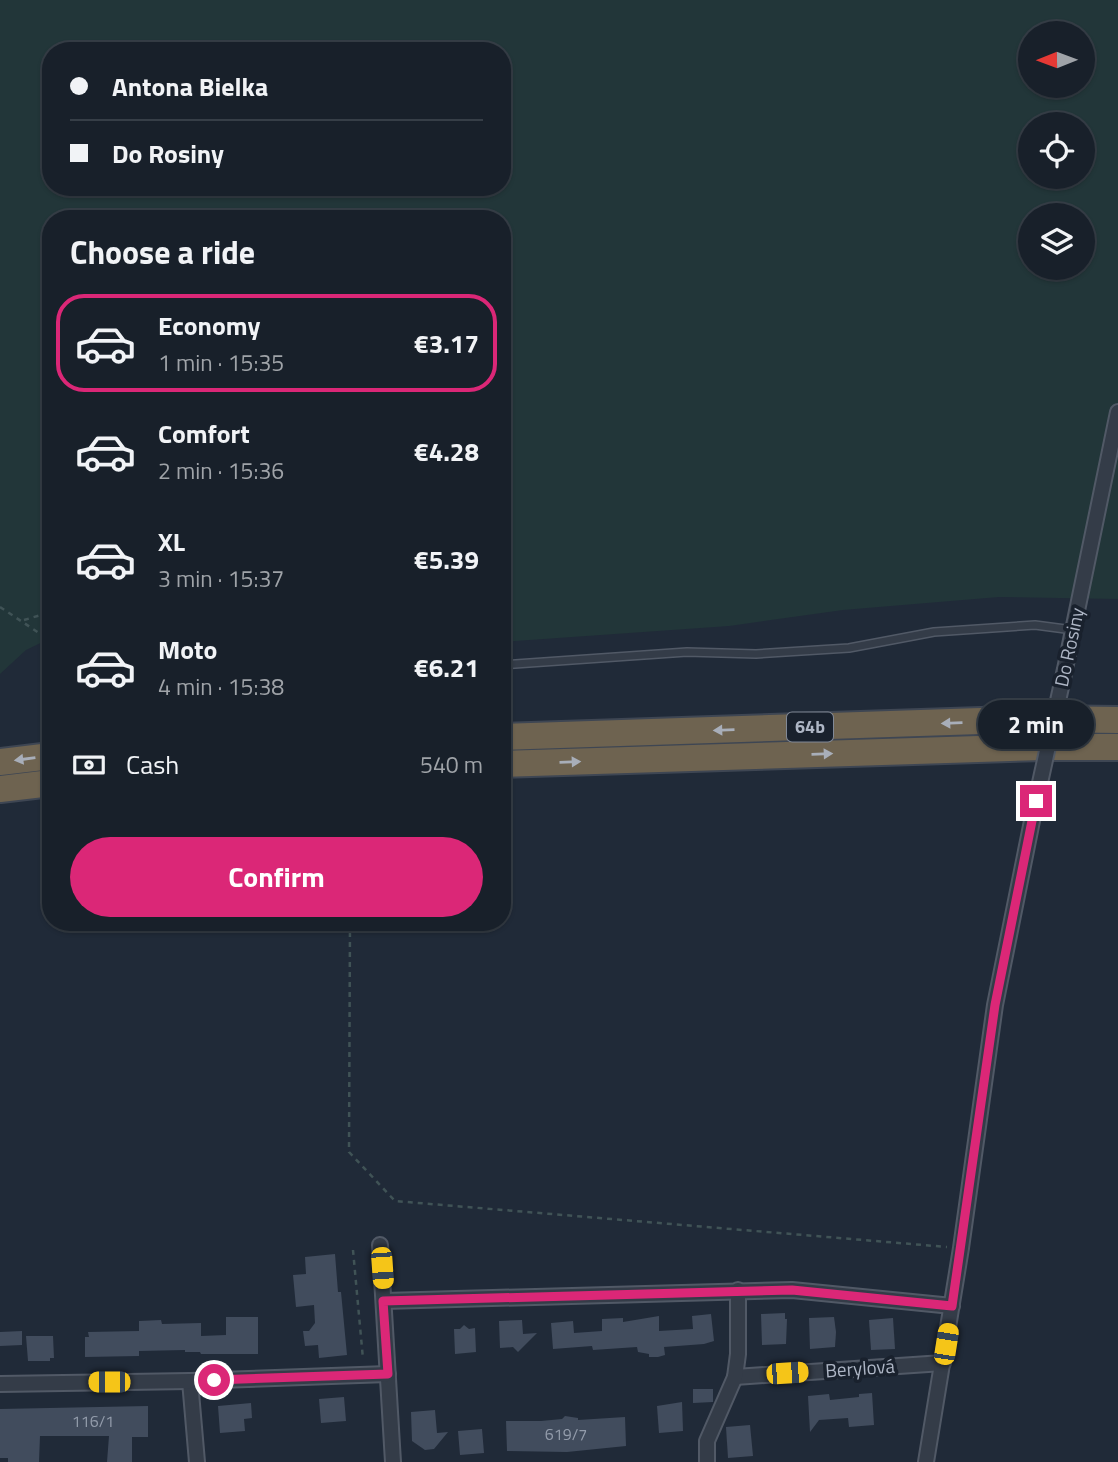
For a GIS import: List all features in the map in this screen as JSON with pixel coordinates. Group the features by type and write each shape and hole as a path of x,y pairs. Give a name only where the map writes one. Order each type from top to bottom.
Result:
{"highway":[{"name":"64b","path":"511,737 1044,719 1118,720"},
{"name":"64b","path":"511,764 1029,747 1118,747"},
{"path":"0,762 42,757"},
{"path":"0,789 42,784"}],"street":[{"name":"Do Rosiny","path":"926,1462 961,1248 995,1005 1118,412"},
{"path":"380,1245 393,1462"},
{"path":"707,1462 707,1441 736,1377 738,1290"},
{"path":"383,1301 792,1290 952,1306"},
{"name":"Berylová","path":"736,1377 943,1363"},
{"path":"0,1384 388,1374"},
{"path":"190,1381 197,1462"}],"lane":[{"path":"511,664 687,652 756,654 849,648 934,632 1035,625 1073,631"}],"path":[{"path":"0,607 42,635"},
{"path":"22,621 42,614"},
{"path":"350,931 349,1152 395,1201 961,1248"},
{"path":"354,1250 364,1365"}],"green space":[{"path":"0,0 1118,0 1118,599 999,597 843,610 729,626 511,641 511,210 42,210 42,642 26,650 0,674"}],"building":[{"path":"335,1254 347,1355 319,1358 318,1345 305,1346 303,1331 309,1331 315,1323 314,1305 296,1307 293,1275 306,1274 305,1257"},
{"path":"785,1313 786,1344 762,1345 761,1314"},
{"path":"711,1314 714,1341 664,1347 665,1355 658,1357 649,1357 649,1354 638,1352 637,1347 553,1349 551,1323 573,1321 574,1333 602,1331 602,1319 623,1318 623,1322 659,1316 659,1331 693,1329 692,1316"},
{"path":"226,1317 258,1317 258,1354 201,1354 185,1350 139,1351 139,1356 85,1357 85,1337 89,1337 88,1332 139,1331 139,1321 161,1320 162,1324 201,1323 201,1336 226,1335"},
{"path":"834,1317 835,1347 810,1349 809,1318"},
{"path":"893,1318 895,1349 871,1350 869,1320"},
{"path":"522,1320 523,1334 537,1333 518,1352 513,1347 500,1348 499,1321"},
{"path":"464,1325 469,1329 475,1328 476,1352 455,1354 454,1329 460,1329"},
{"path":"22,1331 22,1345 0,1346 0,1332"},
{"path":"26,1336 53,1336 54,1358 50,1358 50,1361 28,1361"},
{"path":"693,1389 713,1389 713,1402 693,1403"},
{"path":"872,1393 874,1425 849,1427 848,1418 819,1420 810,1432 808,1396 829,1394 830,1400"},
{"path":"344,1397 346,1421 321,1423 319,1399"},
{"path":"682,1402 683,1431 659,1433 657,1406"},
{"path":"251,1403 252,1418 244,1419 245,1431 220,1433 218,1406"},
{"path":"148,1406 148,1437 132,1437 132,1462 107,1462 109,1436 40,1436 39,1462 8,1462 8,1458 0,1458 0,1409"},
{"path":"435,1410 437,1433 448,1432 434,1449 425,1450 412,1441 411,1412"},
{"path":"565,1416 578,1420 625,1417 626,1446 567,1452 507,1451 506,1421 541,1421 562,1419"},
{"path":"750,1425 753,1456 728,1458 726,1427"},
{"path":"482,1429 484,1453 460,1455 458,1431"}],"route":[{"path":"214,1380 388,1374 383,1301 792,1290 952,1306 995,1005 1036,801"}]}
